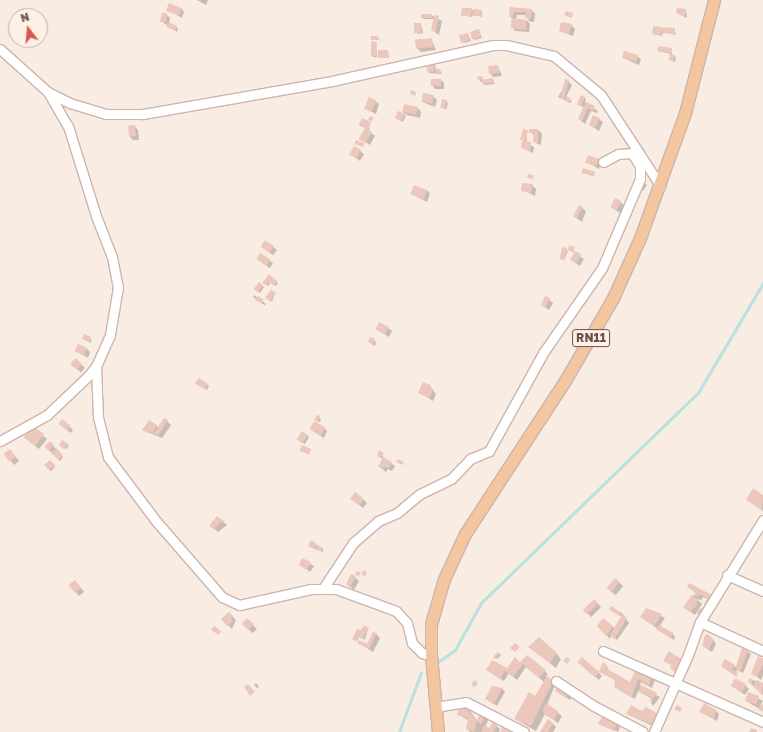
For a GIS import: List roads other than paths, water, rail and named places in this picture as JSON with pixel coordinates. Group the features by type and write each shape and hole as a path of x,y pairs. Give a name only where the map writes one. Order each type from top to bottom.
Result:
{"main road":[{"name":"RN11","path":"438,732 431,655 431,624 436,602 453,558 483,504 594,333 640,238 685,113 714,0"}],"street":[{"path":"0,49 48,92 70,103 106,114 143,114 332,81 493,45 506,45 554,56 601,95 660,184"},
{"path":"0,441 47,416 96,366 110,335 118,300 116,273 68,126 48,92"},
{"path":"324,587 353,543 378,520 397,513 420,494 451,479 470,459 489,451 543,354 602,268 640,179 640,166 632,153 618,154 604,162"},
{"path":"96,366 98,417 108,456 208,584 222,598 239,604 324,587 378,602 396,611 407,623 412,643 422,653 431,655"},
{"path":"654,732 700,622 727,575 740,559 763,520"},
{"path":"727,575 763,591"},
{"path":"700,622 763,651"},
{"path":"603,651 763,722"},
{"path":"556,681 594,706 643,732"},
{"path":"435,707 466,702 524,732"}],"waterway":[{"path":"435,664 455,650 481,603 698,393 763,283"},
{"path":"399,732 421,673"}]}
